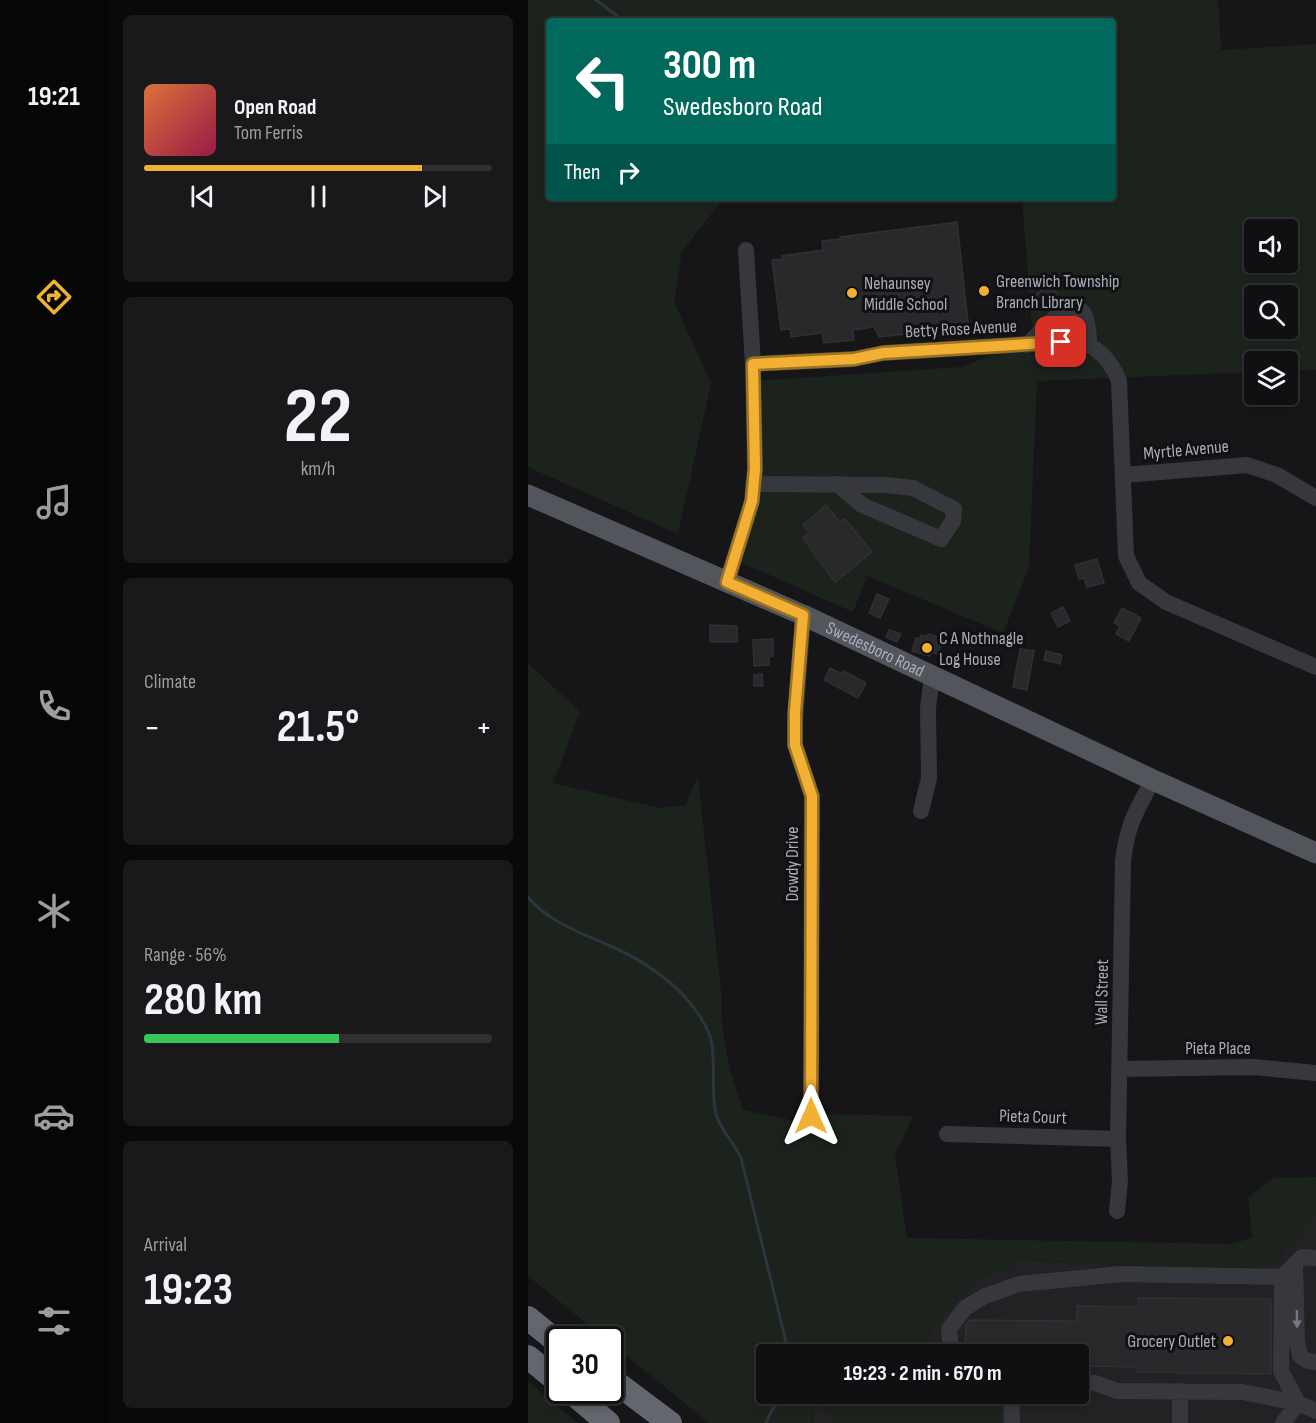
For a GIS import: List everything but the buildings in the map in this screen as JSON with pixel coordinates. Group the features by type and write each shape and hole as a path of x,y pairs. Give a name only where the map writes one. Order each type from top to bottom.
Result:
{"highway":[{"path":"528,1316 546,1330"},
{"path":"528,1316 546,1332"},
{"path":"528,1357 546,1372"},
{"path":"624,1388 670,1423"},
{"path":"624,1397 656,1423"},
{"path":"586,1404 608,1423"}],"main road":[{"name":"Swedesboro Road","path":"528,495 803,615 1316,854"}],"street":[{"path":"727,582 752,501 755,469 753,364 746,250"},
{"path":"1027,345 1056,316 1069,307 1078,308 1085,314 1089,327 1089,344 1103,354 1115,371 1119,381 1126,556 1139,583 1166,602 1316,667"},
{"name":"Betty Rose Avenue","path":"753,364 854,359 883,353 1078,341 1089,344"},
{"name":"Myrtle Avenue","path":"1124,475 1247,465 1277,475 1316,498"},
{"path":"753,484 837,484 886,485 913,488 954,509 954,520 941,539 862,505 837,484"},
{"name":"Dowdy Drive","path":"803,615 795,734 797,755 812,796 811,1116"},
{"path":"921,811 929,778 928,708 932,676"},
{"name":"Wall Street","path":"1117,1211 1120,1180 1118,1139 1123,861 1125,841 1132,819 1153,780"},
{"name":"Pieta Place","path":"1120,1069 1253,1067 1316,1073"},
{"name":"Pieta Court","path":"947,1134 1118,1139"},
{"path":"950,1344 949,1329 965,1308 985,1296 1020,1284 1122,1274 1281,1277 1302,1257 1316,1258"},
{"path":"1296,1264 1297,1341 1300,1356 1308,1361 1316,1362"},
{"path":"1281,1277 1281,1371 1298,1403"},
{"path":"1089,1383 1117,1391 1242,1392 1298,1403 1316,1411"},
{"path":"1180,1391 1180,1423"},
{"path":"1283,1423 1298,1403"},
{"path":"1011,1404 1012,1423"}],"shaded area":[{"path":"528,0 1218,0 1221,50 1316,44 1316,370 1298,371 1298,351 1244,351 1244,372 1037,381 1029,567 1003,633 867,576 853,612 736,560 756,487 756,381 961,367 1033,340 1022,201 1116,201 1116,18 546,18 546,201 722,201 682,251 674,302 711,383 678,534 528,467"},
{"path":"528,663 580,712 553,783 660,808 685,805 698,776 722,1000 723,1029 731,1070 743,1110 820,1126 822,1114 913,1116 895,1155 907,1238 1231,1244 1252,1238 1248,1197 1274,1178 1316,1177 1316,1215 1263,1273 1019,1259 1007,1270 983,1278 963,1294 922,1344 756,1344 756,1404 813,1404 812,1423 709,1423 624,1354 624,1326 590,1326 528,1276"},
{"path":"1316,1215 1316,1423 813,1423 813,1404 1089,1404 1089,1344 860,1344 992,1258 1263,1273"},
{"path":"528,1382 546,1397 546,1404 555,1404 578,1423 528,1423"},
{"path":"817,1404 1001,1404 1001,1423 833,1423 832,1419"}],"waterway":[{"path":"596,0 620,18"},
{"path":"528,897 554,919 619,950 656,972 678,990 703,1021 712,1044 716,1114 741,1158 787,1344"},
{"path":"766,1423 777,1404"}],"place":[{"name":"Greenwich Township Branch Library","path":"984,291"},
{"name":"Nehaunsey Middle School","path":"852,293"},
{"name":"C A Nothnagle Log House","path":"927,648"},
{"name":"Grocery Outlet","path":"1228,1341"}],"route":[{"path":"811,1116 812,796 795,745 795,712 803,615 727,582 752,501 755,469 753,364 854,359 883,353 1061,342"}]}
